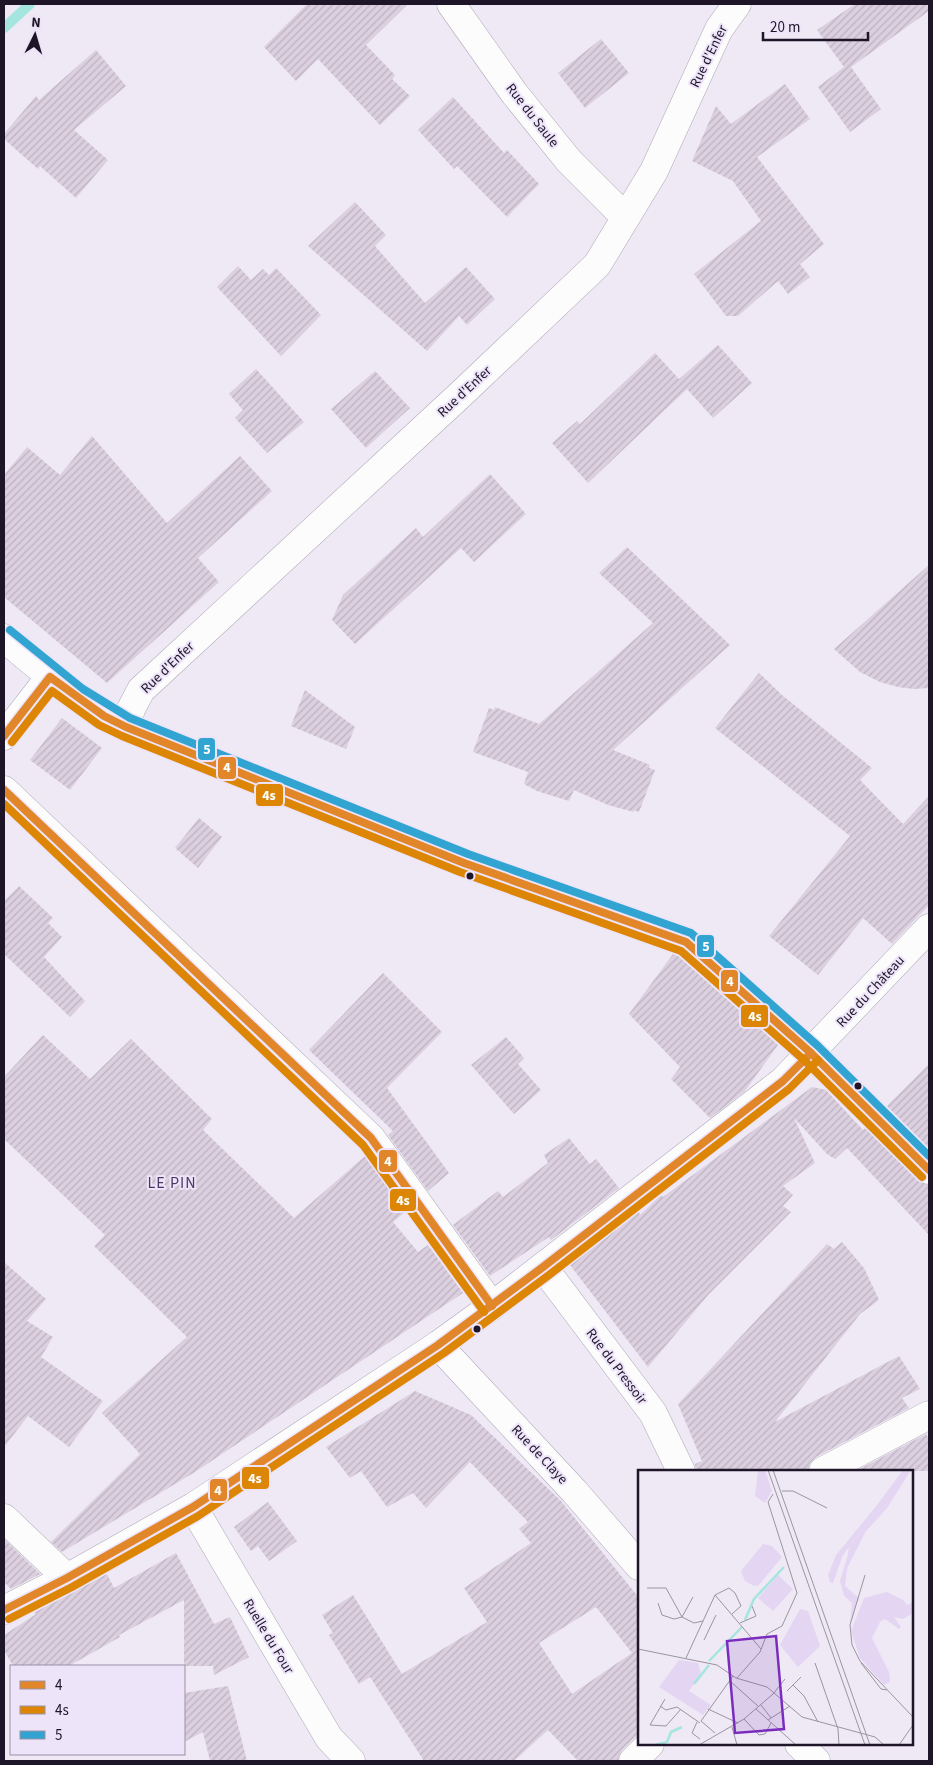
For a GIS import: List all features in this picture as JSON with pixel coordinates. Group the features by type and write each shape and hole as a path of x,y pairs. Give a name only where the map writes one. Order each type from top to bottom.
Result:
{"street":[{"name":"Rue du Saule","path":"451,4 514,93 569,161 625,217"},
{"name":"Rue d'Enfer","path":"126,727 131,709 141,690 460,395 597,264 654,171 719,29 736,4"},
{"path":"4,638 50,677 104,716 126,727 464,863 686,942 811,1054 929,1170"},
{"path":"4,736 50,677"},
{"path":"4,790 371,1138 492,1306"},
{"name":"Rue du Château","path":"4,1610 66,1578 193,1507 438,1345 492,1306 783,1081 811,1054 929,928"},
{"name":"Rue du Pressoir","path":"543,1267 653,1413 681,1470"},
{"name":"Rue de Claye","path":"438,1345 574,1491 638,1565"},
{"path":"825,1470 929,1415"},
{"name":"Ruelle du Four","path":"193,1507 329,1738 351,1761"},
{"path":"4,1518 66,1578"},
{"path":"633,1761 649,1745"},
{"path":"800,1745 816,1761"}],"building":[{"path":"307,4 408,4 366,45 395,75 392,79 410,96 380,125 318,59 296,81 264,47"},
{"path":"855,4 929,4 929,11 851,67 881,109 850,132 818,87 844,67 817,30"},
{"path":"601,39 629,73 585,108 558,73"},
{"path":"96,50 126,86 74,130 108,160 76,198 40,166 38,169 4,139 4,134 36,96 39,100"},
{"path":"785,84 810,119 757,157 824,244 800,264 810,277 788,294 778,281 738,316 726,316 694,274 761,221 733,181 692,161 716,106 731,124"},
{"path":"453,97 504,153 507,150 539,184 507,217 457,166 454,169 418,130"},
{"path":"355,202 386,235 375,246 425,303 466,267 495,299 467,325 459,316 427,351 308,246"},
{"path":"238,266 251,280 263,269 269,275 276,268 321,315 281,356 217,287"},
{"path":"718,345 752,383 713,418 687,389 588,483 552,443 577,421 580,424 655,353 679,379"},
{"path":"256,369 304,422 267,453 235,418 243,410 229,394"},
{"path":"375,371 410,408 366,448 331,409"},
{"path":"92,436 167,523 240,456 272,491 198,558 219,582 107,683 4,597 4,475 27,447 60,475"},
{"path":"490,474 526,514 474,562 461,548 355,644 332,620 343,595 416,528 423,537"},
{"path":"627,547 730,645 613,750 650,765 649,768 655,770 639,812 608,805 574,790 569,801 537,791 524,784 528,772 473,752 489,708 494,710 495,707 539,724 653,623 599,573"},
{"path":"929,565 929,688 913,689 898,687 880,682 860,672 834,649"},
{"path":"759,673 782,695 872,768 860,780 903,824 929,796 929,905 892,944 863,918 818,975 769,936 850,836 715,728"},
{"path":"305,690 355,727 346,749 291,726"},
{"path":"62,718 102,748 70,790 30,760"},
{"path":"199,818 222,837 198,868 175,848"},
{"path":"19,886 53,918 48,923 62,937 44,957 85,1001 70,1017 4,954 4,901"},
{"path":"673,954 678,956 778,1045 745,1091 710,1118 671,1079 680,1067 629,1014"},
{"path":"383,973 442,1032 387,1088 449,1173 428,1191 388,1135 393,1131 309,1050"},
{"path":"43,1035 90,1079 131,1039 212,1119 203,1130 294,1218 365,1156 405,1212 393,1222 418,1252 428,1245 463,1293 195,1472 62,1552 51,1542 140,1454 102,1413 187,1337 94,1246 105,1235 4,1139 4,1077"},
{"path":"506,1037 524,1058 518,1064 541,1090 514,1114 471,1065"},
{"path":"929,1064 929,1148 887,1106"},
{"path":"812,1087 826,1090 863,1130 865,1128 918,1181 929,1185 929,1235 847,1148 835,1159 827,1154 794,1118 815,1163 783,1186 793,1195 783,1206 791,1212 709,1294 648,1367 570,1265 639,1212 640,1215 661,1195 663,1197"},
{"path":"569,1138 590,1164 596,1159 619,1188 551,1240 549,1237 490,1276 453,1225 498,1191 503,1197 548,1163 544,1155"},
{"path":"842,1242 864,1268 879,1300 860,1314 775,1422 899,1356 920,1389 902,1398 909,1408 816,1457 810,1463 808,1470 696,1470 695,1464 702,1461 678,1404 827,1244 834,1249"},
{"path":"4,1262 46,1299 27,1321 53,1337 41,1357 103,1401 69,1447 28,1416 4,1447"},
{"path":"415,1391 471,1415 561,1501 638,1597 638,1734 622,1750 618,1761 578,1761 548,1730 514,1761 424,1761 370,1677 359,1684 329,1635 333,1633 322,1615 353,1595 402,1674 487,1622 464,1588 531,1543 519,1529 528,1522 470,1462 426,1508 413,1493 387,1507 361,1471 350,1478 326,1447","holes":["596,1607 632,1653 572,1694 539,1643"]},
{"path":"926,1434 929,1439 929,1471 858,1470"},
{"path":"268,1502 297,1541 269,1561 258,1546 251,1551 234,1527"},
{"path":"4,1539 40,1574 11,1589 4,1582"},
{"path":"176,1553 214,1624 230,1617 249,1657 214,1675 213,1666 185,1666 184,1600 119,1635 120,1637 71,1665 12,1665 4,1650 4,1635 36,1614 34,1612 107,1574 114,1588"},
{"path":"228,1686 247,1761 210,1761 203,1732 185,1741 185,1693"}],"waterway":[{"path":"4,28 30,4"}],"transit line":[{"name":"5","path":"10,630 83,689 130,718 468,854 691,933 818,1046 929,1156"},
{"name":"4","path":"4,736 50,677 104,716 126,727 464,863 686,942 811,1053 929,1170"},
{"name":"4s","path":"12,742 52,691 99,725 122,736 460,872 681,951 804,1060 922,1177"},
{"name":"4","path":"4,790 371,1138 492,1306"},
{"name":"4s","path":"4,804 363,1145 484,1312"},
{"name":"4","path":"4,1610 67,1578 193,1507 438,1345 543,1267 783,1081 811,1053"},
{"name":"4s","path":"9,1619 72,1587 198,1516 444,1353 549,1275 789,1089 818,1060"}],"district":[{"name":"LE PIN","path":"172,1182"}]}
